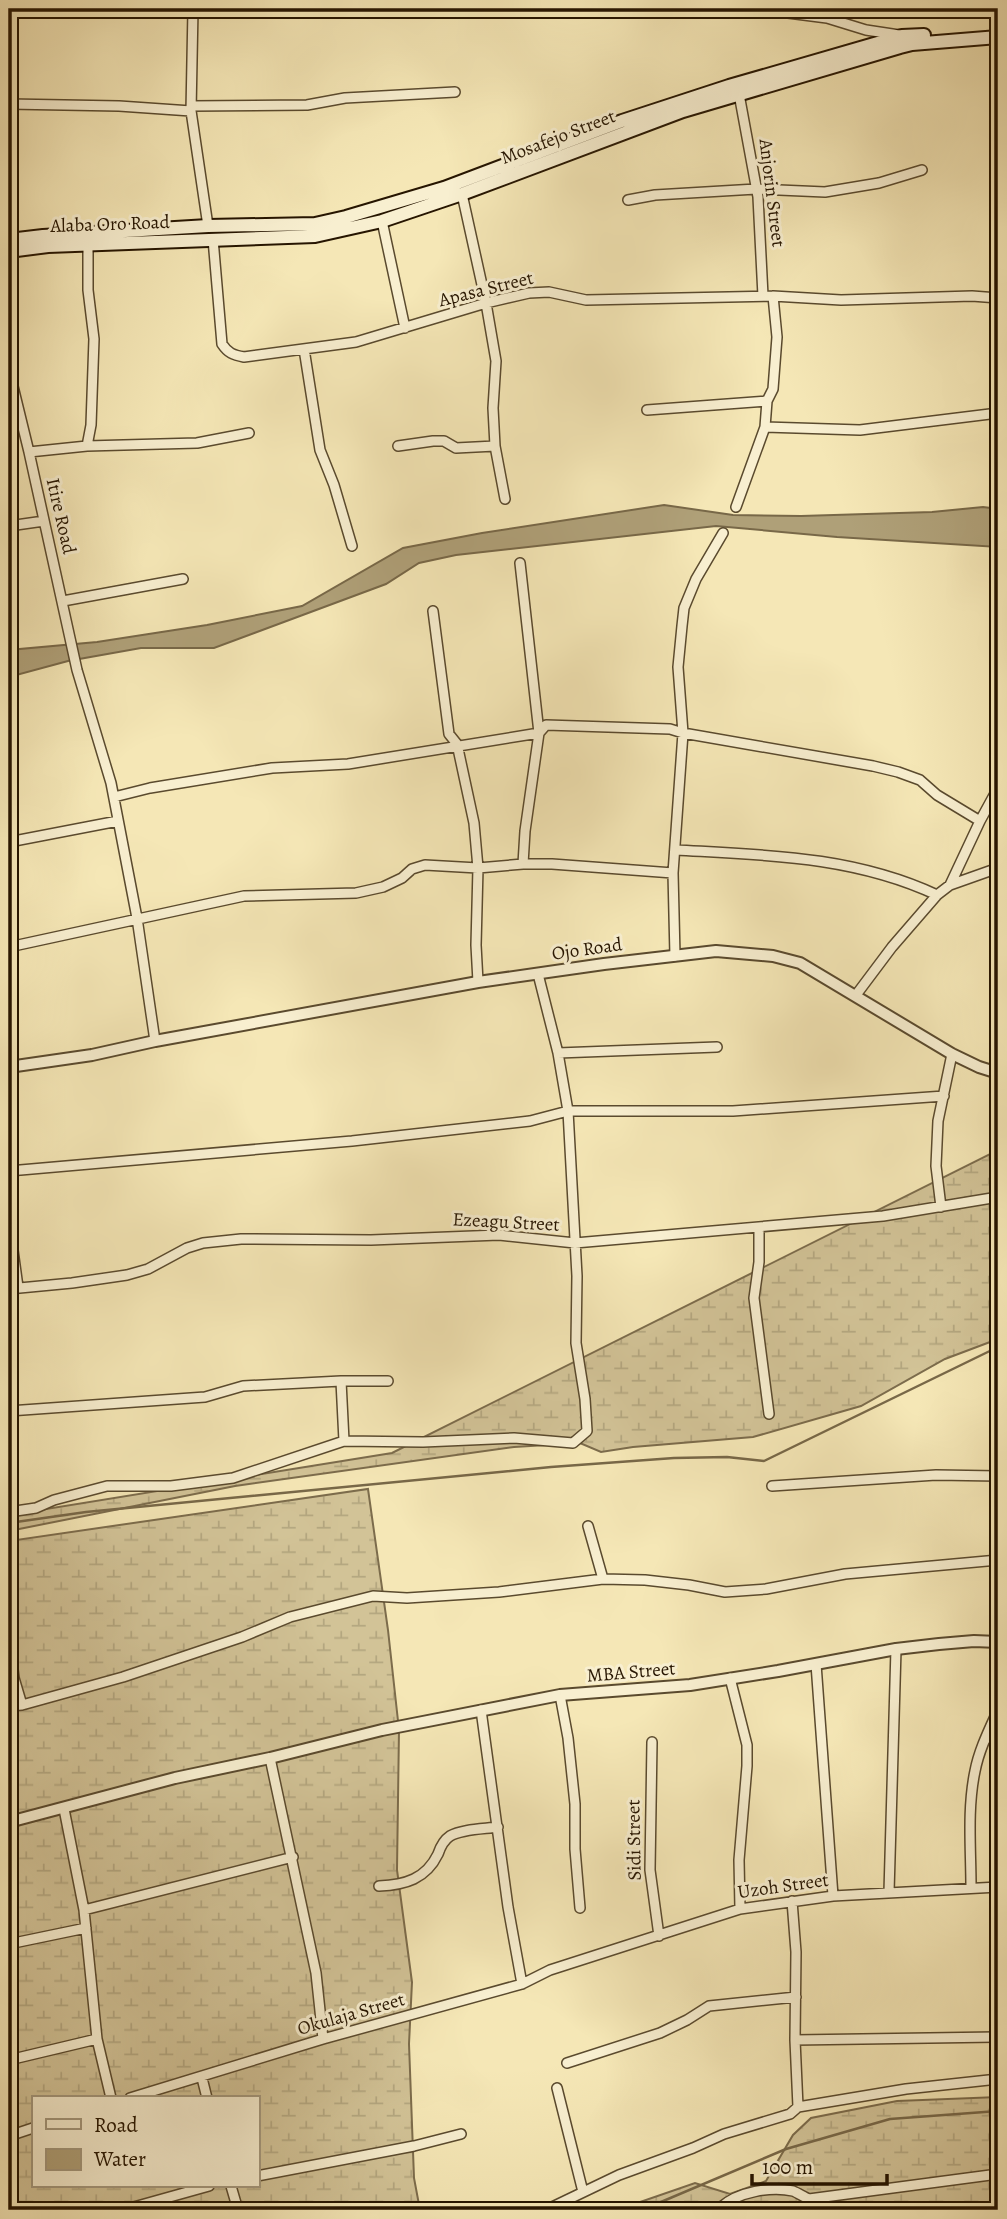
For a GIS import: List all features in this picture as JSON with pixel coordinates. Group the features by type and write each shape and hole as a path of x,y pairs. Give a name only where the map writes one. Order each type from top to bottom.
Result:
{"main road":[{"path":"907,40 998,31"},
{"path":"907,40 998,37"},
{"name":"Mosafejo Street","path":"210,233 316,223 377,209 444,188 622,121 907,40"},
{"name":"Mosafejo Street","path":"210,233 315,236 382,221 462,194 683,111 739,94 778,77"},
{"name":"Alaba Oro Road","path":"9,240 43,236 121,238 210,233"},
{"name":"Alaba Oro Road","path":"9,251 88,244 121,238"}],"street":[{"path":"193,9 191,108 210,233"},
{"path":"655,9 663,9"},
{"path":"718,9 827,18 907,40"},
{"path":"9,104 191,108 307,105 345,98 455,92"},
{"name":"Anjorin Street","path":"736,507 765,427 767,401 773,389 777,337 768,296 756,190 739,94"},
{"path":"628,200 654,195 756,190 825,192 869,185 922,170"},
{"path":"462,194 496,361 495,446 505,499"},
{"path":"382,221 405,328"},
{"name":"Apasa Street","path":"210,233 222,344 226,351 234,356 244,357 356,342 529,293 549,292 586,300 768,296 841,300 972,296 998,298"},
{"path":"87,446 91,425 94,340 88,290 88,244"},
{"path":"304,349 320,450 334,485 352,546"},
{"name":"Itire Road","path":"9,369 77,670 114,797 137,918 155,1041"},
{"path":"647,410 767,401"},
{"path":"765,427 860,430 998,413"},
{"path":"29,452 87,446 197,443 249,433"},
{"path":"398,446 444,441 456,448 495,446"},
{"path":"9,526 44,521"},
{"path":"675,956 673,873 683,733 678,667 684,608 710,551 723,533"},
{"path":"520,563 539,733 523,864"},
{"path":"63,601 183,579"},
{"path":"433,611 449,734 457,744 474,823 478,868 478,982"},
{"path":"114,797 150,788 272,768 399,757 457,744 539,733 545,725 557,725 670,729 873,766 920,780 937,795 980,821"},
{"path":"950,885 998,788"},
{"path":"9,842 118,821"},
{"path":"676,850 784,856 835,863 880,872 937,895"},
{"path":"9,947 244,896 356,893 383,887 402,878 412,869 425,865 478,868 552,864 673,873"},
{"path":"856,995 892,947 937,895 950,885 998,868"},
{"name":"Ojo Road","path":"9,1067 92,1055 478,982 716,951 773,956 800,963 952,1054 979,1068 998,1073"},
{"path":"9,1512 36,1508 54,1500 107,1486 171,1486 233,1478 344,1441 423,1442 514,1438 573,1443 587,1430 576,1343 575,1243 568,1111 558,1053 538,974"},
{"path":"558,1053 717,1047"},
{"path":"940,1207 936,1166 938,1121 952,1054"},
{"path":"9,1171 352,1141 530,1121 568,1111 733,1111 944,1096"},
{"name":"Ezeagu Street","path":"13,1288 127,1275 148,1269 202,1243 241,1239 371,1240 499,1236 575,1243 883,1216 998,1197"},
{"path":"9,1221 13,1288"},
{"path":"759,1228 759,1262 754,1298 768,1415"},
{"path":"341,1381 344,1441"},
{"path":"9,1410 205,1397 243,1386 388,1381"},
{"path":"772,1486 923,1476 998,1476"},
{"path":"588,1526 603,1579"},
{"path":"9,1706 22,1705 123,1677 290,1618 373,1596 407,1598 499,1592 603,1579 645,1580 725,1592 766,1588 845,1574 998,1560"},
{"path":"9,1597 10,1568"},
{"path":"9,1637 14,1678 22,1705"},
{"name":"MBA Street","path":"9,1822 175,1778 369,1733 560,1695 690,1685 896,1649 974,1641 998,1642"},
{"path":"889,1892 896,1649"},
{"path":"816,1664 833,1896"},
{"path":"730,1678 747,1745 739,1860 740,1909"},
{"path":"560,1695 575,1804 575,1849 580,1908"},
{"path":"481,1710 508,1907 522,1984"},
{"path":"971,1887 972,1789 978,1760 998,1710"},
{"path":"986,1737 998,1739"},
{"name":"Sidi Street","path":"652,1742 650,1870 659,1936"},
{"path":"270,1758 316,1973 323,2039"},
{"path":"64,1809 84,1910 97,2039 111,2096"},
{"path":"379,1886 400,1885 418,1879 430,1868 448,1837 498,1827"},
{"path":"84,1910 293,1857"},
{"name":"Uzoh Street","path":"580,1961 740,1909 833,1896 998,1887"},
{"path":"792,1901 796,1952 795,2040 798,2107"},
{"path":"9,1944 86,1928"},
{"name":"Okulaja Street","path":"137,2096 323,2039 522,1984 550,1970 580,1961"},
{"path":"567,2063 660,2033 709,2006 796,1997"},
{"path":"795,2040 996,2037"},
{"path":"9,2060 97,2039"},
{"path":"202,2078 206,2096"},
{"path":"546,2210 620,2175 724,2134 790,2114 798,2107 906,2089 998,2078"},
{"path":"557,2088 583,2192"},
{"path":"9,2136 32,2128"},
{"path":"259,2176 414,2146 461,2134"},
{"path":"697,2210 710,2207 721,2209 729,2200 769,2190 794,2191 809,2199 998,2174"},
{"path":"123,2210 202,2188"},
{"path":"232,2188 238,2210"},
{"path":"809,2199 810,2210"}],"green space":[{"path":"998,1150 998,1339 945,1359 861,1406 753,1437 601,1452 580,1443 514,1447 235,1486 9,1531 9,1515 392,1453"},
{"path":"368,1489 399,1730 397,1870 412,1982 409,2044 414,2178 420,2210 9,2210 9,1541"},
{"path":"998,2097 998,2210 617,2210 695,2183 730,2194 766,2181 793,2135 811,2118 897,2101"}],"water":[{"path":"664,505 733,515 801,516 932,512 983,507 998,509 998,547 716,526 456,555 419,563 386,584 214,648 141,648 68,661 9,677 9,650 97,642 207,625 302,606 403,548"}],"waterway":[{"path":"9,1523 86,1512 551,1467 674,1458 727,1457 764,1461 998,1347"},
{"path":"642,2210 786,2149 890,2119 998,2111"}]}
